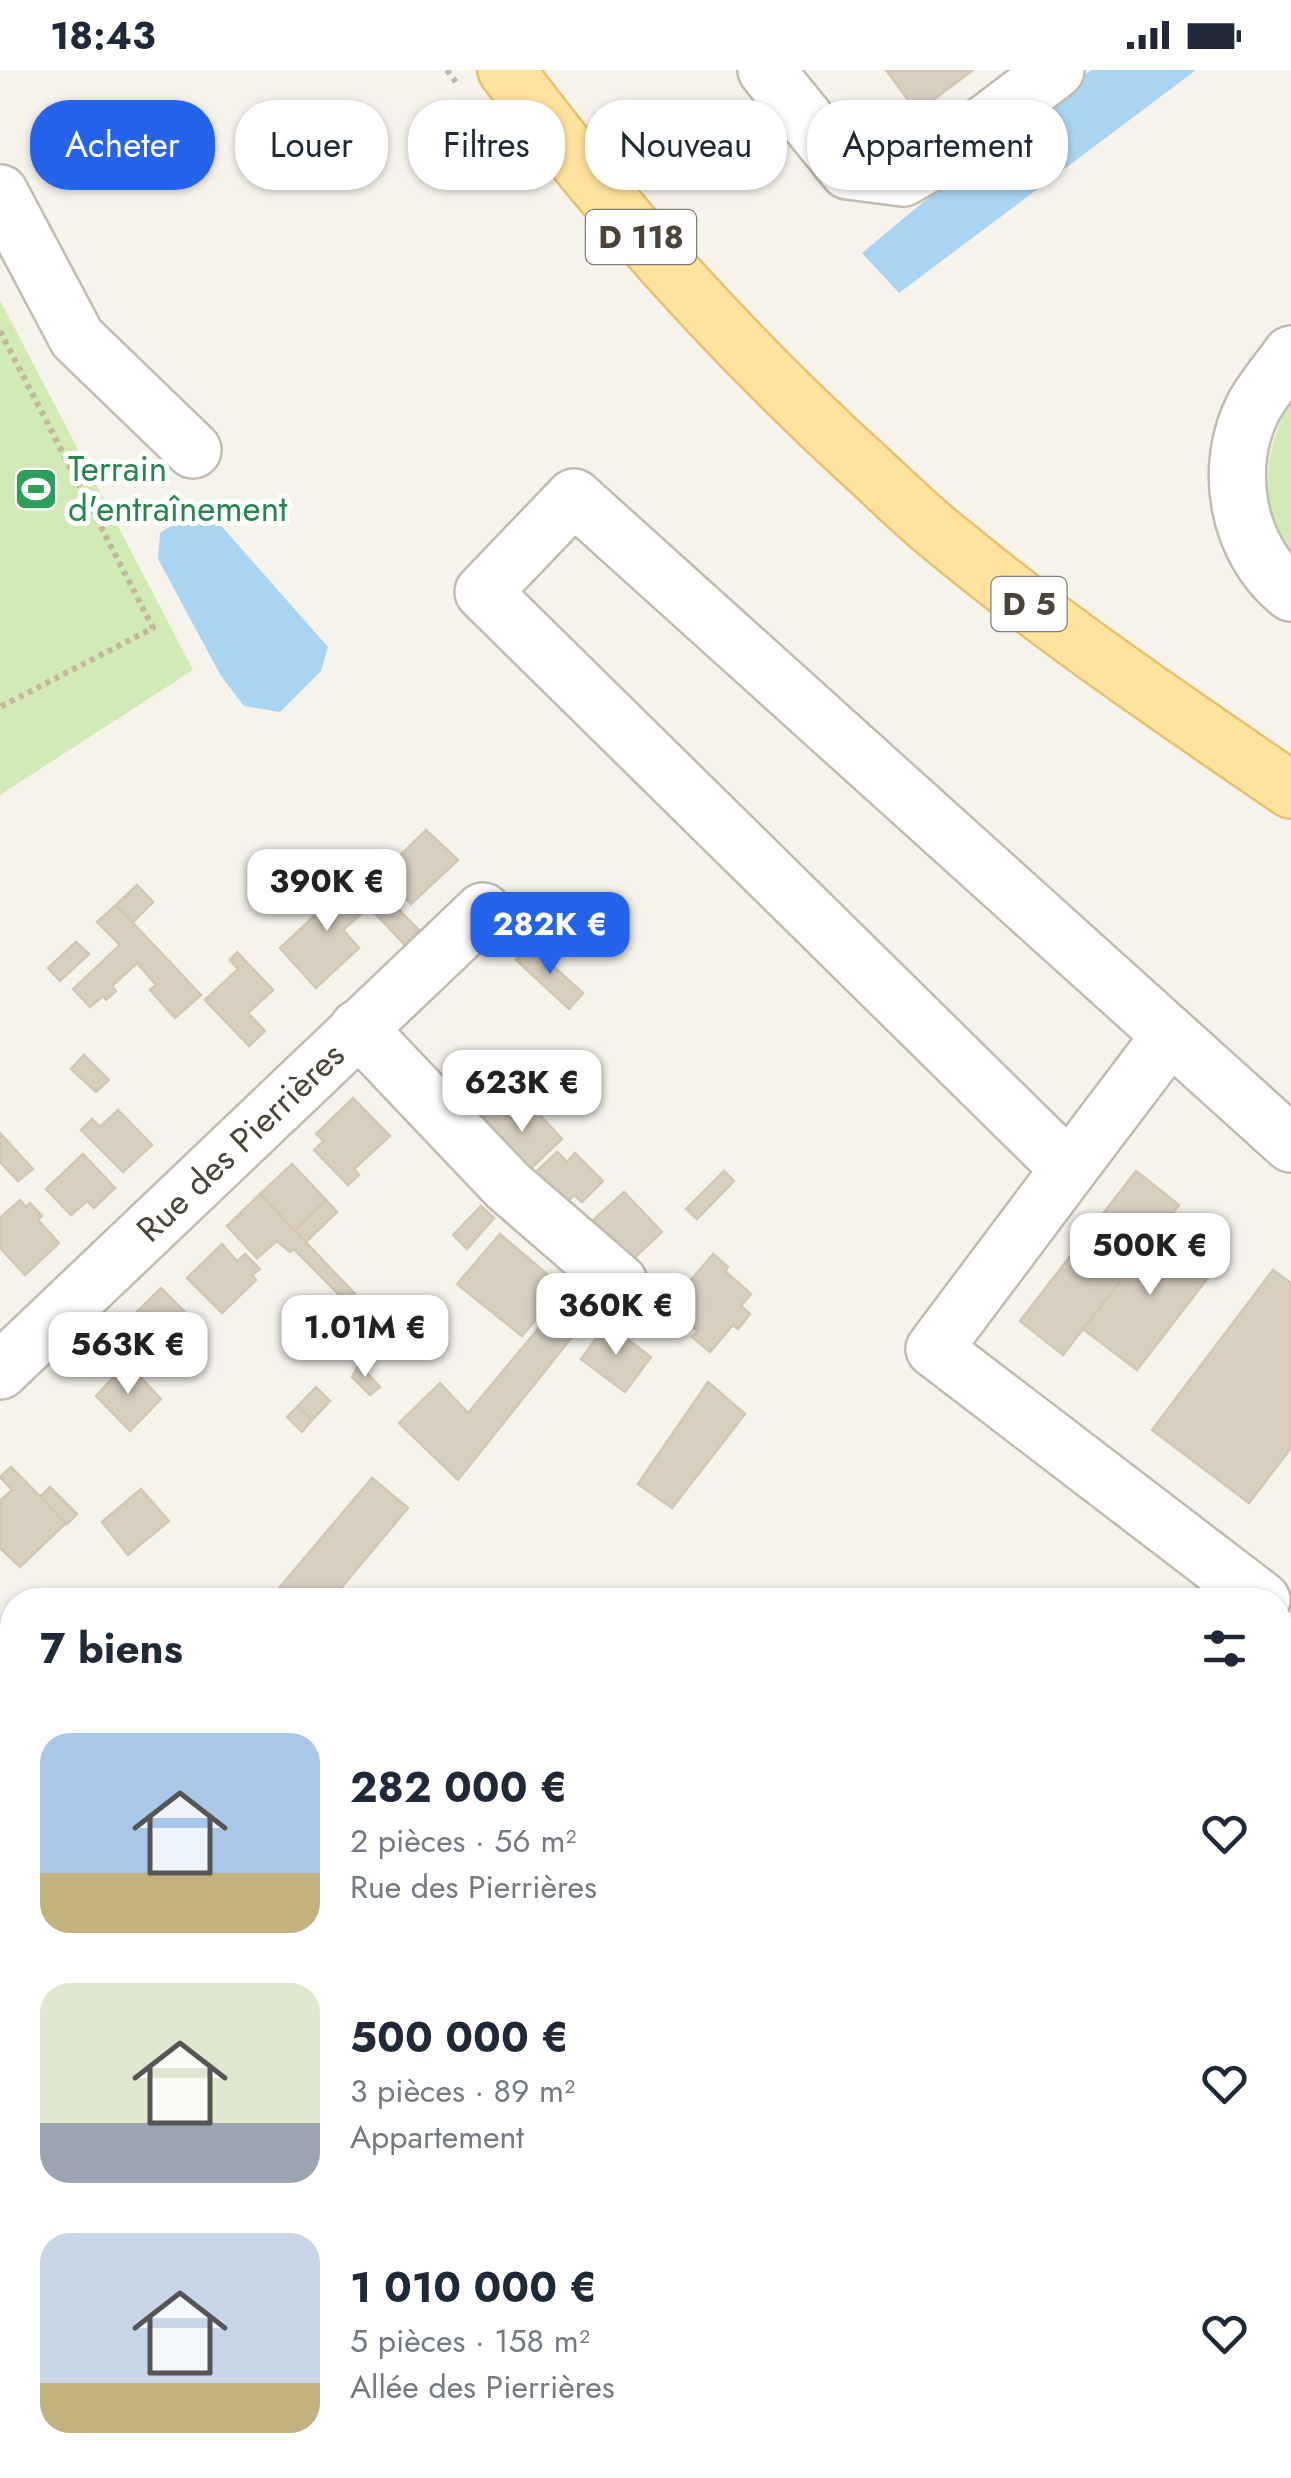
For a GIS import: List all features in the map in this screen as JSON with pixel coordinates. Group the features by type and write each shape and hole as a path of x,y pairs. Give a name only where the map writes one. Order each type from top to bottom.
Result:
{"main road":[{"name":"D 118","path":"506,70 558,139 658,257 786,394"},
{"name":"D 5","path":"786,394 946,540 1138,686 1291,790"}],"street":[{"path":"766,70 848,171 903,178 945,154 1056,70"},
{"path":"0,193 77,338 193,450"},
{"path":"1291,354 1254,406 1241,441 1236,484 1251,544 1279,584 1291,593"},
{"path":"1069,1170 483,592 574,497 1291,1144"},
{"name":"Rue des Pierrières","path":"0,1370 483,911"},
{"path":"358,1028 508,1186 619,1282"},
{"path":"1169,1037 934,1349 1246,1588"}],"path":[{"path":"0,331 153,628 0,707"}],"green space":[{"path":"0,300 193,670 0,795"},
{"path":"1291,397 1291,555 1273,514 1268,477 1274,439"}],"water":[{"path":"1091,70 1196,70 1068,166 1068,100 1052,100"},
{"path":"938,190 1036,190 899,293 862,253"},
{"path":"194,511 216,520 328,647 321,671 280,712 244,706 221,676 158,559 160,533"}],"building":[{"path":"886,70 973,70 933,100 908,100"},
{"path":"426,830 458,860 411,904 382,873"},
{"path":"341,877 369,907 343,930 359,948 316,988 280,948 323,908 316,900"},
{"path":"369,880 419,930 404,944 355,892"},
{"path":"137,885 153,902 133,922 116,905"},
{"path":"116,905 201,995 175,1018 150,990 156,985 137,963 112,986 116,991 90,1007 73,989 120,945 97,922"},
{"path":"76,942 89,954 60,981 48,968"},
{"path":"530,945 583,993 569,1009 516,960"},
{"path":"237,952 273,990 248,1013 265,1031 249,1046 205,1000 238,969 230,960"},
{"path":"84,1055 109,1080 96,1092 71,1069"},
{"path":"353,1098 390,1136 354,1169 359,1175 348,1185 314,1150 324,1141 316,1134"},
{"path":"529,1103 562,1139 525,1174 479,1122 498,1105 511,1119"},
{"path":"118,1110 152,1145 123,1172 81,1130 92,1119 100,1127"},
{"path":"0,1133 33,1169 18,1181 0,1162"},
{"path":"557,1152 567,1162 575,1153 603,1181 582,1202 574,1195 564,1205 534,1174"},
{"path":"83,1154 115,1188 94,1208 87,1201 71,1215 46,1189"},
{"path":"292,1164 326,1200 295,1230 260,1194"},
{"path":"724,1171 734,1181 697,1219 686,1209"},
{"path":"1136,1171 1179,1205 1063,1355 1020,1321"},
{"path":"624,1192 662,1232 631,1261 592,1221"},
{"path":"260,1194 355,1294 347,1303 294,1249 290,1252 277,1241 257,1258 227,1226"},
{"path":"20,1200 26,1207 30,1203 42,1216 38,1220 59,1243 25,1275 0,1248 0,1218"},
{"path":"326,1200 337,1212 306,1242 295,1230"},
{"path":"481,1206 494,1218 467,1249 453,1235"},
{"path":"1164,1226 1217,1266 1137,1370 1083,1329"},
{"path":"500,1234 568,1292 547,1318 541,1313 522,1336 457,1284"},
{"path":"222,1244 237,1261 245,1254 260,1269 252,1275 256,1280 222,1313 187,1278"},
{"path":"713,1254 728,1267 725,1271 751,1294 741,1306 750,1314 738,1329 733,1325 710,1352 692,1337 698,1331 668,1307"},
{"path":"1273,1270 1291,1283 1291,1448 1249,1503 1152,1430"},
{"path":"573,1287 596,1307 458,1480 399,1423 440,1383 468,1413"},
{"path":"161,1288 199,1326 155,1369 118,1331"},
{"path":"384,1303 403,1322 393,1333 374,1313"},
{"path":"607,1324 651,1357 625,1392 581,1359"},
{"path":"127,1363 161,1399 130,1431 96,1396"},
{"path":"359,1364 380,1387 370,1395 352,1377"},
{"path":"708,1382 745,1414 672,1508 638,1484"},
{"path":"316,1387 330,1401 312,1420 298,1406"},
{"path":"298,1406 312,1420 302,1432 287,1417"},
{"path":"11,1467 66,1523 20,1567 0,1548 0,1501 12,1490 0,1477"},
{"path":"372,1478 408,1508 341,1588 279,1588"},
{"path":"50,1487 77,1514 67,1524 40,1497"},
{"path":"141,1489 169,1521 128,1555 102,1522"}],"place":[{"name":"Terrain d'entraînement","path":"36,489"}]}
